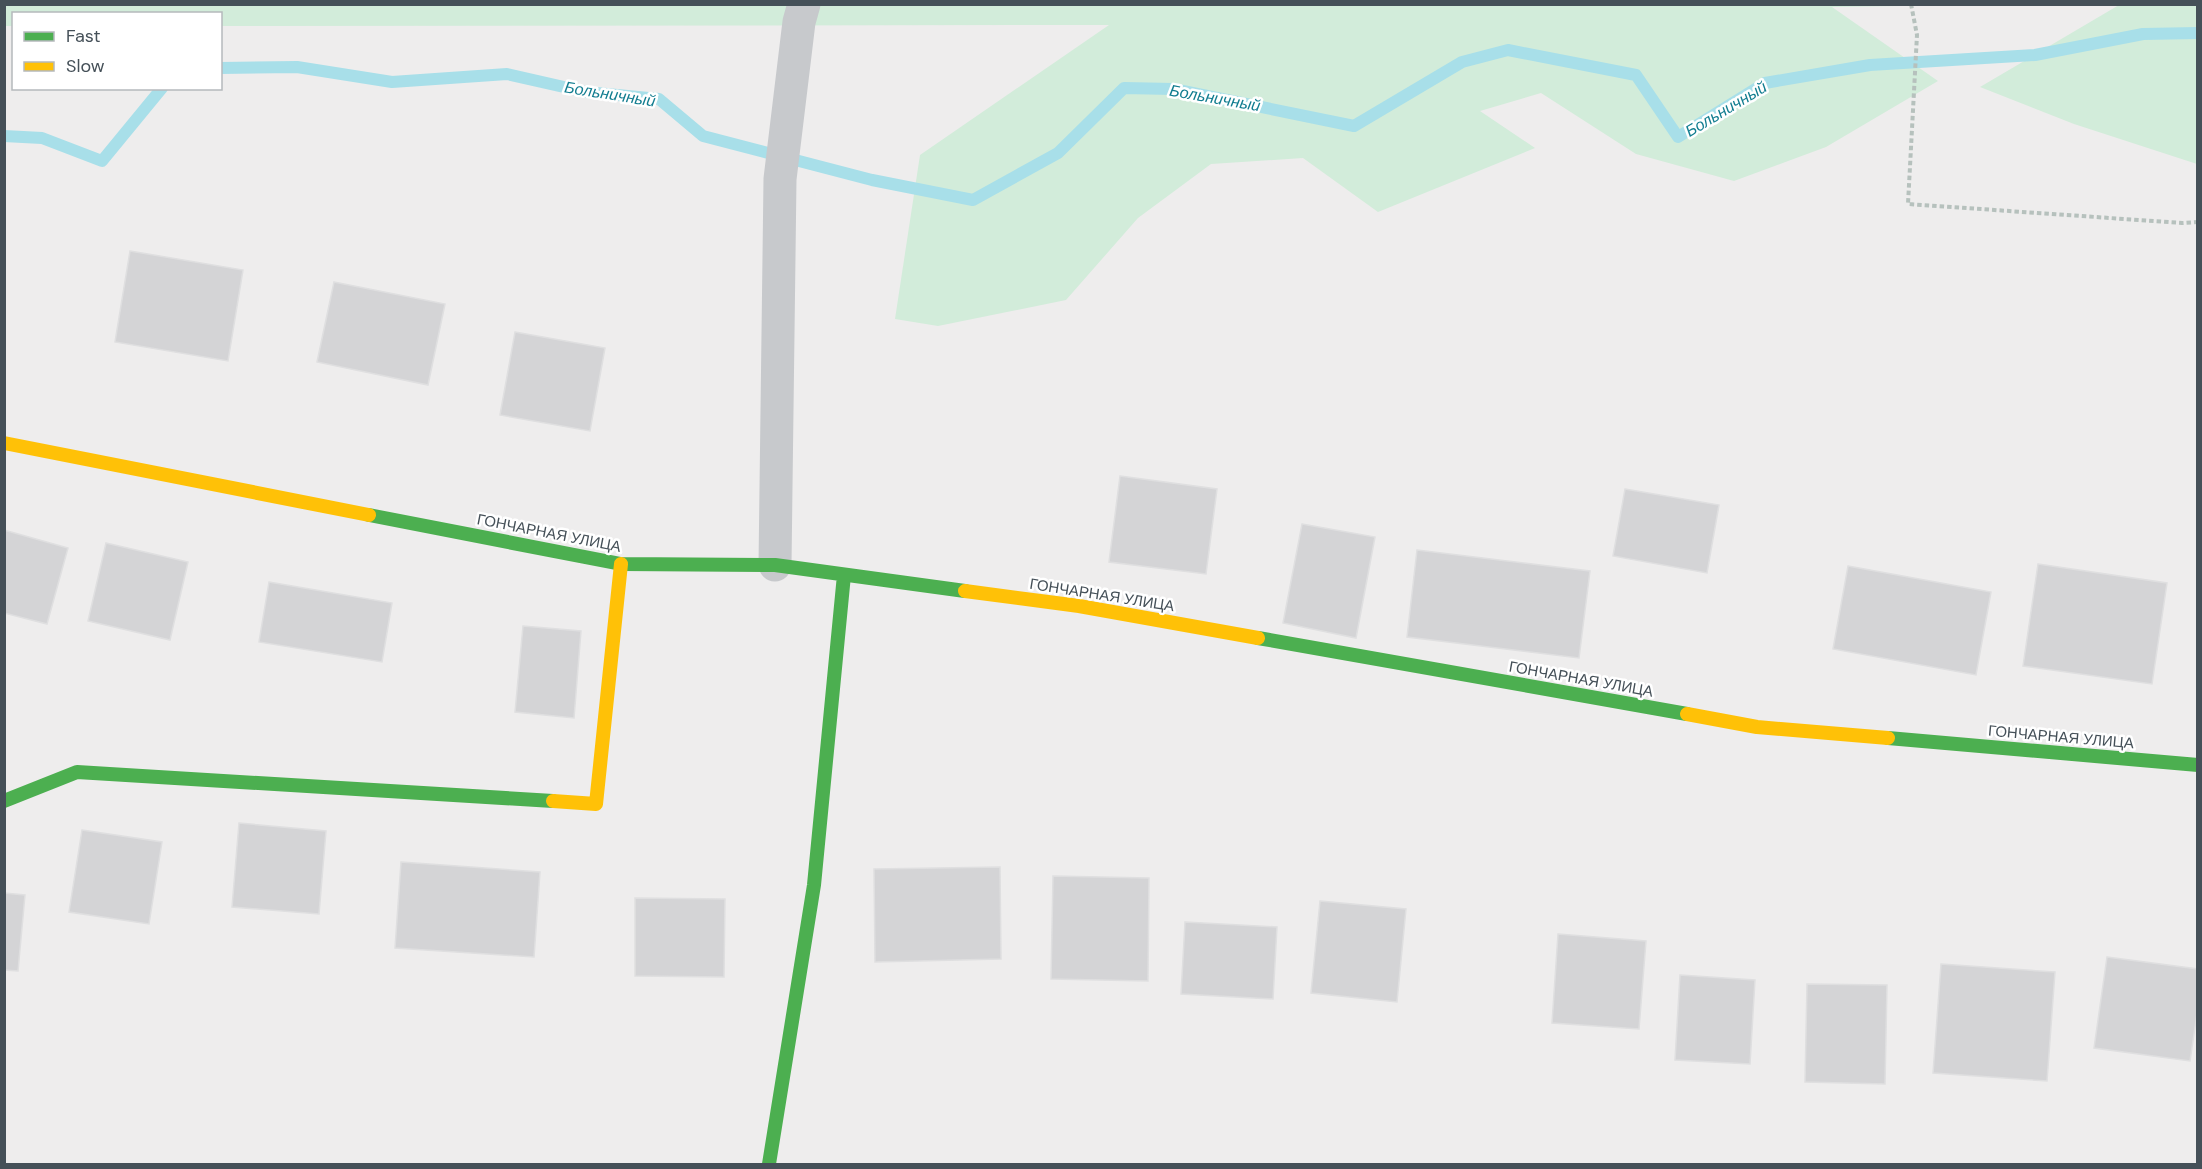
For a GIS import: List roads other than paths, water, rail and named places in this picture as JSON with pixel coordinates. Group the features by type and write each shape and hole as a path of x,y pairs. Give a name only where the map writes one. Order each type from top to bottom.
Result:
{"street":[{"path":"775,566 780,179 799,22 804,4"},
{"name":"ГОНЧАРНАЯ УЛИЦА","path":"4,443 621,564 775,566 1079,606 1757,728 2198,765"},
{"path":"4,801 76,772 596,804 621,564"},
{"path":"770,1164 814,885 844,575"}],"waterway":[{"name":"Больничный","path":"222,68 297,67 392,82 507,74 586,92 659,99 703,136 872,180 973,200 1058,153 1124,88 1173,89 1354,126 1462,62 1508,50 1636,75 1678,137 1765,83 1870,65 2035,55 2143,34 2198,33"},
{"name":"Больничный","path":"4,136 42,138 102,161 160,90"}]}
